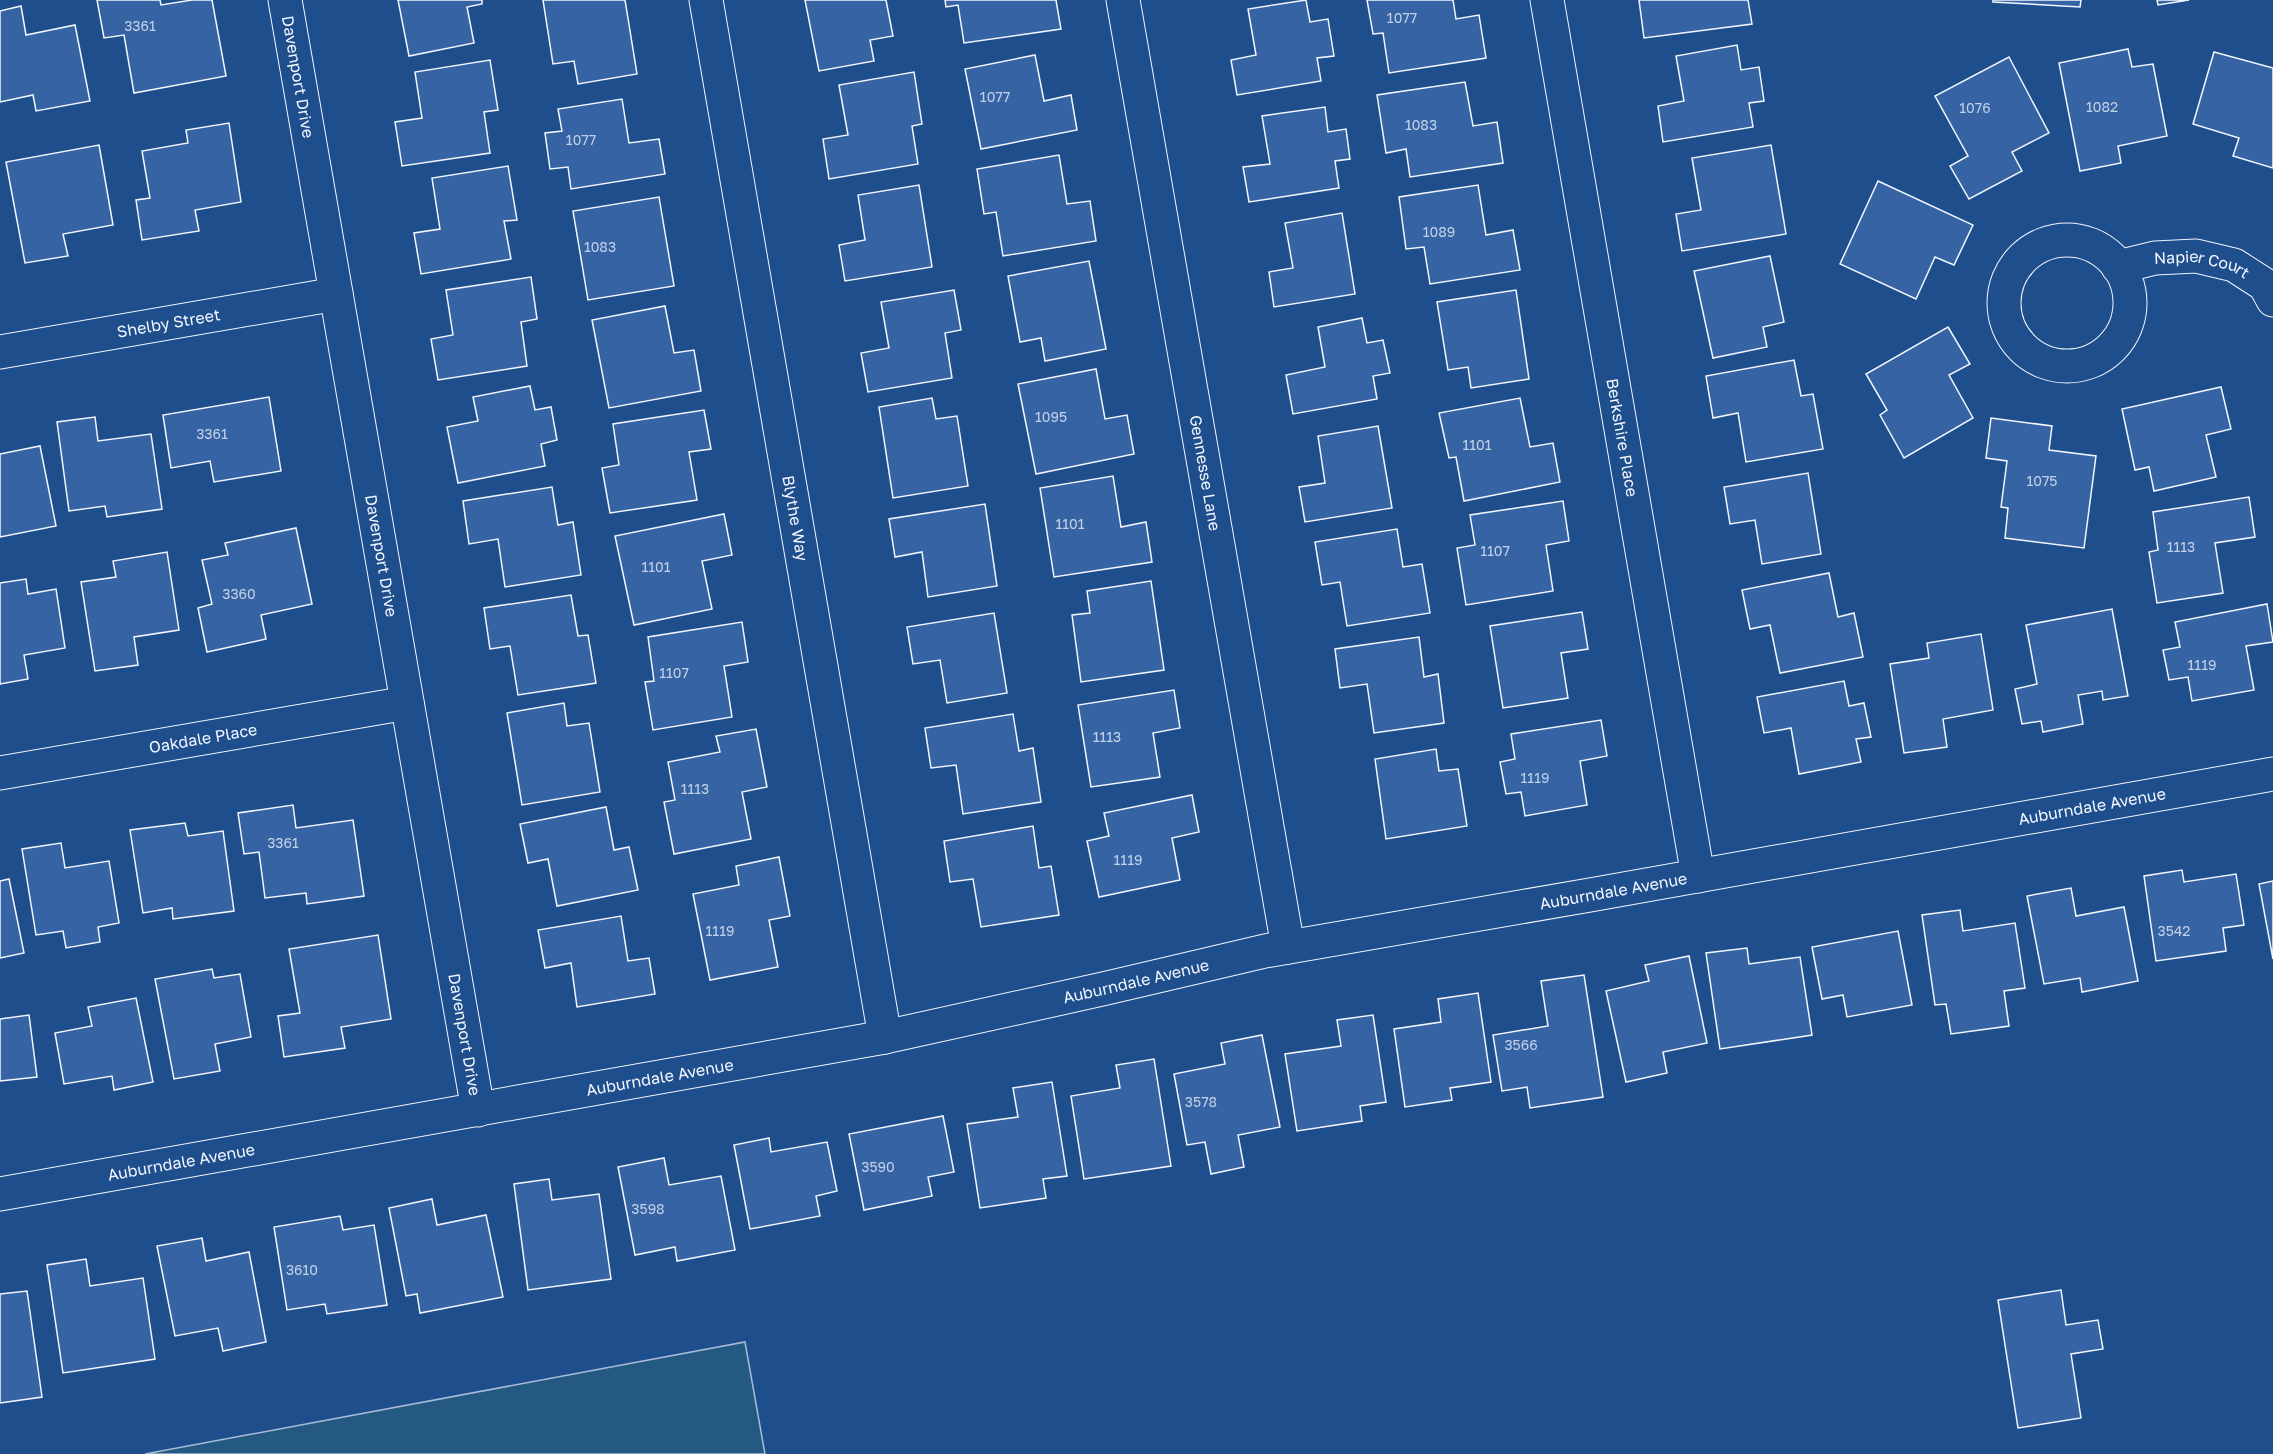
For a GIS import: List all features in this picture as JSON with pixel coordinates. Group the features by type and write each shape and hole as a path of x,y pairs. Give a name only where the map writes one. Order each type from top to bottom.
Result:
{"street":[{"name":"Davenport Drive","path":"285,0 478,1110"},
{"name":"Blythe Way","path":"706,0 885,1038"},
{"name":"Gennesse Lane","path":"1123,0 1288,946"},
{"name":"Berkshire Place","path":"1547,0 1698,876"},
{"name":"Napier Court","path":"2118,267 2155,258 2196,256 2234,265 2265,285 2273,300"},
{"name":"Shelby Street","path":"0,352 336,294"},
{"name":"Oakdale Place","path":"0,774 406,702"},
{"name":"Auburndale Avenue","path":"0,1194 885,1038 1288,946 2273,774"}],"shaded area":[{"path":"745,1342 765,1454 145,1454"}],"building":[{"path":"97,0 160,0 161,5 192,0 212,0 226,76 134,93 124,35 104,38"},
{"path":"398,0 482,0 482,4 467,7 474,43 409,56"},
{"path":"543,0 625,0 637,74 578,84 574,61 553,64"},
{"path":"805,0 886,0 893,36 870,40 874,61 819,71"},
{"path":"945,0 1056,0 1061,29 964,43 958,5 946,7"},
{"path":"1306,0 1310,22 1328,19 1334,56 1317,58 1321,81 1237,95 1231,60 1256,55 1248,9"},
{"path":"1367,0 1453,0 1456,19 1479,15 1486,58 1389,73 1383,33 1373,34"},
{"path":"1639,0 1748,0 1752,24 1644,38"},
{"path":"1993,0 2081,0 2080,7 1993,2"},
{"path":"2157,0 2189,0 2158,5"},
{"path":"21,6 26,35 75,25 90,101 36,111 33,95 0,102 0,11"},
{"path":"1737,45 1741,70 1759,67 1764,101 1749,103 1753,127 1663,142 1658,106 1684,101 1676,56"},
{"path":"2128,49 2132,67 2153,64 2167,136 2118,146 2121,163 2080,171 2059,63"},
{"path":"2214,52 2273,68 2273,168 2233,156 2239,138 2193,124"},
{"path":"1035,55 1044,101 1071,95 1077,130 981,149 965,69"},
{"path":"2009,57 2049,133 2012,152 2022,171 1969,199 1950,166 1968,156 1935,96"},
{"path":"490,60 498,110 484,112 490,153 402,166 395,122 422,118 415,72"},
{"path":"914,72 922,124 912,126 918,164 829,179 823,139 848,135 839,85"},
{"path":"1465,82 1473,126 1497,122 1503,163 1410,177 1406,149 1386,153 1377,95"},
{"path":"622,99 629,143 659,139 665,174 571,189 568,167 550,169 545,133 562,131 558,109"},
{"path":"1325,107 1328,132 1346,129 1350,159 1335,161 1339,188 1249,202 1243,167 1270,164 1262,116"},
{"path":"229,123 241,202 195,210 199,231 142,240 136,200 150,198 142,151 188,143 186,130"},
{"path":"99,145 113,225 63,234 68,256 25,263 6,162"},
{"path":"1771,145 1786,234 1682,251 1676,214 1701,210 1692,158"},
{"path":"1059,155 1067,204 1090,201 1096,241 1003,256 996,212 984,214 977,169"},
{"path":"508,166 517,220 504,221 511,259 421,274 414,233 440,229 432,178"},
{"path":"1878,181 1973,225 1954,265 1935,257 1916,299 1840,264"},
{"path":"919,185 932,267 845,281 839,245 865,240 858,195"},
{"path":"1478,185 1486,235 1513,230 1520,270 1430,284 1424,247 1406,249 1399,197"},
{"path":"659,197 674,286 588,300 573,211"},
{"path":"1342,213 1355,294 1274,307 1269,272 1293,268 1285,223"},
{"path":"1770,256 1784,322 1763,327 1767,347 1713,358 1694,271"},
{"path":"1089,261 1106,349 1045,361 1041,338 1020,342 1008,276"},
{"path":"531,277 537,319 521,322 527,366 438,380 431,339 453,335 446,290"},
{"path":"954,290 961,330 945,333 952,378 868,392 861,353 889,348 881,302"},
{"path":"1516,290 1529,379 1471,388 1468,367 1448,370 1437,302"},
{"path":"665,306 674,353 694,350 701,391 609,408 592,320"},
{"path":"1362,318 1367,343 1383,340 1390,373 1373,376 1377,399 1293,414 1286,375 1325,367 1318,327"},
{"path":"1948,327 1970,364 1949,375 1973,418 1904,458 1880,415 1887,410 1866,374"},
{"path":"1794,360 1801,396 1813,394 1823,449 1746,462 1738,413 1713,418 1706,376"},
{"path":"1096,369 1105,419 1127,415 1134,454 1036,474 1018,384"},
{"path":"530,386 535,410 551,407 557,440 541,444 545,466 458,483 447,427 478,421 473,397"},
{"path":"2221,387 2231,429 2206,435 2216,477 2154,491 2149,467 2135,470 2122,409"},
{"path":"269,397 281,471 214,482 210,461 171,468 163,415"},
{"path":"932,398 936,419 957,416 968,486 893,498 879,407"},
{"path":"1520,398 1530,447 1553,443 1560,482 1464,501 1456,457 1449,458 1439,413"},
{"path":"704,410 711,449 689,452 697,500 610,513 602,468 619,465 613,424"},
{"path":"95,417 98,441 151,434 162,509 107,517 105,506 69,511 57,422"},
{"path":"1991,418 2052,426 2049,450 2096,456 2084,548 2005,538 2008,508 2001,507 2007,461 1986,458"},
{"path":"1378,426 1392,508 1305,522 1299,487 1325,483 1318,436"},
{"path":"40,446 56,526 0,537 0,454"},
{"path":"1808,473 1821,554 1762,564 1755,520 1730,524 1724,487"},
{"path":"1113,476 1121,527 1146,522 1152,562 1054,577 1040,488"},
{"path":"552,487 558,525 573,522 581,575 505,587 498,539 469,544 463,501"},
{"path":"2249,497 2255,537 2215,543 2223,593 2157,603 2149,552 2158,550 2153,512"},
{"path":"1563,501 1569,541 1546,545 1553,591 1466,605 1457,548 1475,545 1470,515"},
{"path":"985,504 997,586 928,597 922,552 895,557 889,519"},
{"path":"724,514 732,555 702,561 712,609 634,625 615,536"},
{"path":"296,528 312,604 261,615 266,639 207,652 198,608 212,604 202,560 228,555 225,543"},
{"path":"1397,529 1403,567 1422,564 1430,613 1347,626 1340,582 1322,585 1315,542"},
{"path":"167,552 179,630 134,637 138,665 95,671 81,582 116,577 113,561"},
{"path":"1829,573 1838,617 1854,613 1863,657 1780,673 1770,625 1750,629 1742,590"},
{"path":"26,579 28,594 56,589 65,648 24,655 28,679 0,684 0,583"},
{"path":"1151,581 1164,670 1081,682 1072,615 1090,613 1087,591"},
{"path":"571,595 578,636 588,635 596,683 518,695 510,646 490,649 484,608"},
{"path":"2267,604 2273,642 2246,646 2254,690 2192,701 2188,677 2169,680 2163,650 2180,647 2175,622"},
{"path":"2112,609 2128,696 2103,700 2102,691 2078,695 2083,724 2043,732 2041,721 2022,724 2015,689 2037,684 2026,625"},
{"path":"1582,612 1588,649 1561,653 1568,698 1503,708 1490,626"},
{"path":"994,613 1007,693 947,703 940,660 913,664 907,627"},
{"path":"742,622 748,662 724,666 732,717 653,730 645,682 654,681 648,637"},
{"path":"1981,634 1993,710 1943,719 1947,747 1904,753 1890,664 1929,658 1927,643"},
{"path":"1419,637 1424,677 1438,674 1444,723 1374,733 1367,684 1340,688 1335,649"},
{"path":"1844,681 1849,706 1864,703 1871,737 1856,739 1861,762 1799,774 1791,728 1764,733 1757,697"},
{"path":"1174,690 1180,728 1153,733 1160,777 1091,787 1078,705"},
{"path":"564,703 567,726 589,723 600,792 522,805 507,713"},
{"path":"1013,714 1019,751 1033,748 1041,802 963,814 956,765 931,768 925,728"},
{"path":"1601,720 1607,756 1580,761 1587,805 1525,816 1521,792 1506,794 1500,762 1515,759 1511,734"},
{"path":"756,729 767,787 742,792 751,839 674,854 664,802 675,800 668,762 720,752 716,736"},
{"path":"1436,749 1439,771 1458,769 1467,826 1386,839 1375,759"},
{"path":"1192,795 1199,832 1172,838 1180,880 1099,897 1087,841 1109,836 1104,813"},
{"path":"293,805 296,828 353,820 364,896 307,904 306,893 265,898 259,852 244,854 238,813"},
{"path":"606,807 614,850 629,847 638,890 557,906 548,859 528,863 520,824"},
{"path":"185,823 188,836 223,831 234,911 173,919 172,908 143,913 130,830"},
{"path":"1033,826 1039,868 1051,866 1059,915 981,927 973,879 950,882 944,841"},
{"path":"61,843 65,868 109,861 119,923 98,927 100,942 66,948 63,931 36,935 22,849"},
{"path":"779,857 790,916 769,920 778,967 710,980 693,894 739,885 736,866"},
{"path":"2182,870 2184,882 2236,874 2244,925 2223,928 2226,951 2156,961 2144,876"},
{"path":"9,879 24,953 0,958 0,881"},
{"path":"2273,881 2273,959 2259,884"},
{"path":"2071,888 2076,916 2124,907 2138,981 2082,992 2080,978 2044,984 2027,896"},
{"path":"1960,910 1963,931 2015,923 2025,988 2004,991 2009,1026 1951,1034 1946,1004 1935,1005 1922,915"},
{"path":"621,916 628,961 649,958 655,994 577,1007 571,963 545,968 538,930"},
{"path":"1898,931 1912,1005 1847,1017 1843,995 1822,999 1812,947"},
{"path":"378,935 391,1019 341,1027 345,1048 284,1057 278,1016 300,1013 289,949"},
{"path":"1747,948 1749,964 1800,957 1812,1035 1720,1049 1706,953"},
{"path":"1689,956 1707,1043 1663,1052 1667,1073 1626,1082 1606,991 1649,981 1645,965"},
{"path":"212,969 214,978 240,974 251,1037 215,1044 220,1071 174,1079 155,979"},
{"path":"1584,975 1603,1097 1530,1108 1527,1087 1502,1091 1493,1035 1548,1026 1541,981"},
{"path":"1478,993 1491,1082 1450,1088 1452,1100 1405,1107 1394,1029 1441,1022 1438,999"},
{"path":"136,998 153,1082 114,1090 112,1076 64,1084 55,1033 92,1026 88,1007"},
{"path":"29,1015 37,1077 0,1081 0,1019"},
{"path":"1373,1015 1386,1102 1360,1106 1362,1121 1297,1131 1285,1054 1341,1046 1337,1020"},
{"path":"1262,1035 1280,1127 1238,1135 1244,1167 1211,1174 1205,1142 1187,1145 1174,1074 1225,1064 1221,1043"},
{"path":"1154,1059 1171,1166 1084,1179 1071,1096 1120,1088 1116,1065"},
{"path":"1052,1082 1067,1176 1043,1179 1046,1198 980,1208 967,1124 1018,1117 1013,1088"},
{"path":"943,1116 954,1172 928,1177 932,1196 864,1210 849,1134"},
{"path":"769,1138 771,1152 827,1142 837,1191 816,1196 820,1216 750,1229 734,1145"},
{"path":"664,1158 669,1185 721,1176 735,1250 677,1261 675,1247 635,1255 618,1167"},
{"path":"549,1179 552,1200 599,1194 611,1279 528,1290 514,1184"},
{"path":"432,1199 437,1225 486,1215 503,1297 420,1313 417,1294 406,1296 389,1208"},
{"path":"340,1216 343,1230 374,1225 387,1305 327,1314 325,1304 287,1310 274,1227"},
{"path":"202,1238 206,1261 249,1252 266,1342 223,1351 218,1328 175,1336 157,1246"},
{"path":"86,1259 90,1286 143,1278 155,1359 63,1373 47,1265"},
{"path":"2061,1290 2066,1325 2098,1320 2103,1349 2071,1354 2081,1418 2018,1428 1998,1300"},
{"path":"27,1291 42,1397 0,1403 0,1294"}]}
